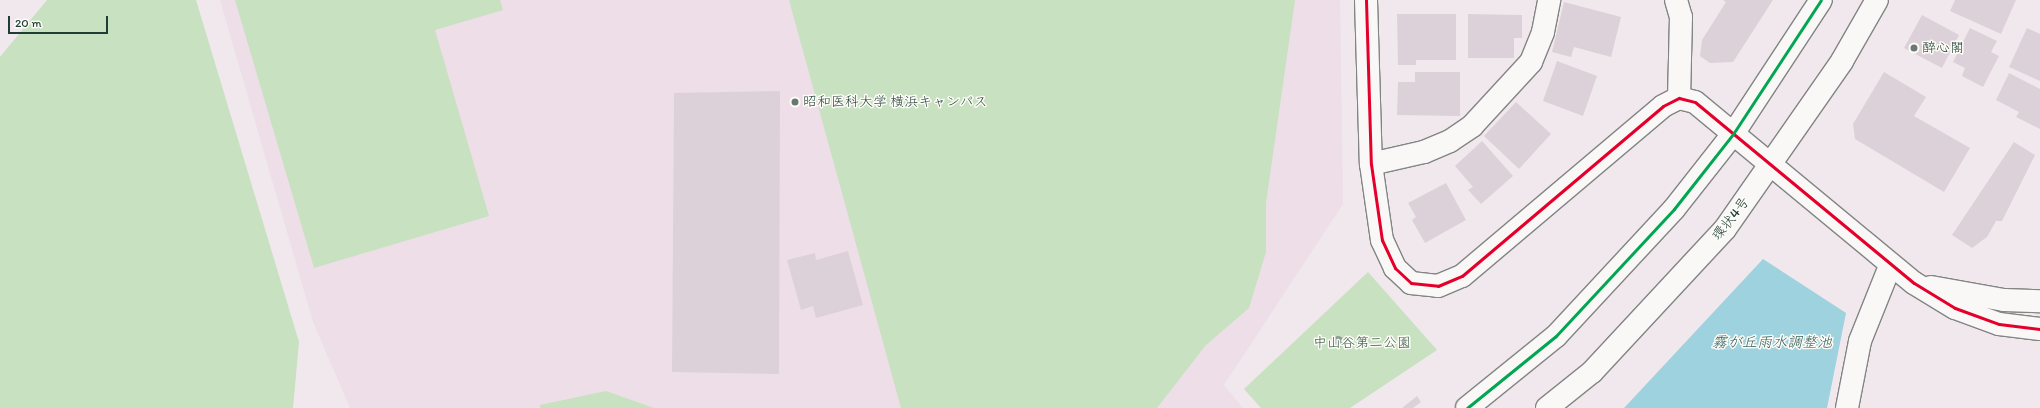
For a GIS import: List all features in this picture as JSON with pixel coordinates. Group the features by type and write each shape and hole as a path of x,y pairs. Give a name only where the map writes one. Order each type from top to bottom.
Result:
{"street":[{"path":"1366,0 1371,164 1382,240 1395,268 1412,283 1438,286 1462,276 1663,106 1679,98 1695,102 1770,167 1890,266 1914,283 1962,311 1999,324 2040,329"},
{"path":"1371,164 1424,152 1450,141 1472,126 1531,62 1543,32 1549,0"},
{"path":"1676,0 1681,17 1679,98"},
{"path":"1467,408 1556,336 1674,209 1733,134 1821,0"},
{"name":"環状4号","path":"1547,408 1592,372 1715,240 1770,167 1842,61 1877,0"},
{"path":"1847,408 1860,341 1890,266"},
{"path":"1914,283 1996,299 2040,301"}],"shaded area":[{"name":"昭和医科大学 横浜キャンパス","path":"220,0 1340,0 1343,204 1224,385 1243,408 350,408 313,322"}],"green space":[{"path":"47,0 196,0 299,342 293,408 0,408 0,57"},
{"path":"235,0 500,0 503,10 435,30 489,216 314,268"},
{"path":"789,0 1295,0 1266,203 1266,252 1249,308 1206,345 1157,408 901,408"},
{"name":"中山谷第二公園","path":"1368,272 1437,350 1350,408 1261,408 1244,389"},
{"path":"606,391 654,408 540,408 540,405"}],"water":[{"name":"霧が丘雨水調整池","path":"1763,259 1846,313 1827,408 1624,408"}],"building":[{"path":"1723,0 1773,0 1733,62 1710,63 1700,56 1702,40 1726,2"},
{"path":"1955,0 2016,0 2001,34 1950,11"},
{"path":"1564,2 1621,17 1611,57 1574,47 1571,57 1552,52"},
{"path":"1397,14 1456,14 1456,60 1416,60 1416,65 1398,65"},
{"path":"1468,14 1522,15 1522,38 1514,38 1514,58 1468,58"},
{"path":"1922,15 1959,35 1942,68 1904,48"},
{"path":"1970,28 1997,41 1991,52 1999,56 1983,87 1962,76 1965,68 1953,62"},
{"path":"2027,28 2040,34 2040,81 2009,67"},
{"path":"1557,61 1597,76 1583,116 1543,101"},
{"path":"1415,72 1460,72 1460,116 1397,115 1398,82 1415,82"},
{"path":"1884,72 1926,97 1914,116 1970,148 1944,192 1855,139 1853,124"},
{"path":"2009,73 2040,89 2040,129 2016,117 2019,112 1996,100"},
{"path":"780,91 779,374 672,372 674,93"},
{"path":"1516,102 1551,134 1519,169 1484,136"},
{"path":"1482,141 1513,176 1481,204 1468,190 1473,187 1455,166"},
{"path":"2014,142 2035,155 2002,221 1996,221 1987,237 1972,248 1952,235"},
{"path":"1446,183 1466,220 1425,243 1412,220 1416,217 1408,203"},
{"path":"848,251 863,305 816,318 813,306 801,310 787,260 815,253 816,260"},
{"path":"1417,396 1421,402 1413,408 1402,408"}],"transit line":[{"path":"1366,0 1371,164 1382,240 1395,268 1411,283 1438,286 1462,276 1663,106 1679,98 1695,102 1914,283 1955,308 1999,324 2040,329"},
{"path":"1467,408 1556,336 1674,209 1733,134 1821,0"}],"place":[{"name":"醉心閣","path":"1914,48"},
{"name":"昭和医科大学 横浜キャンパス","path":"795,102"}]}
